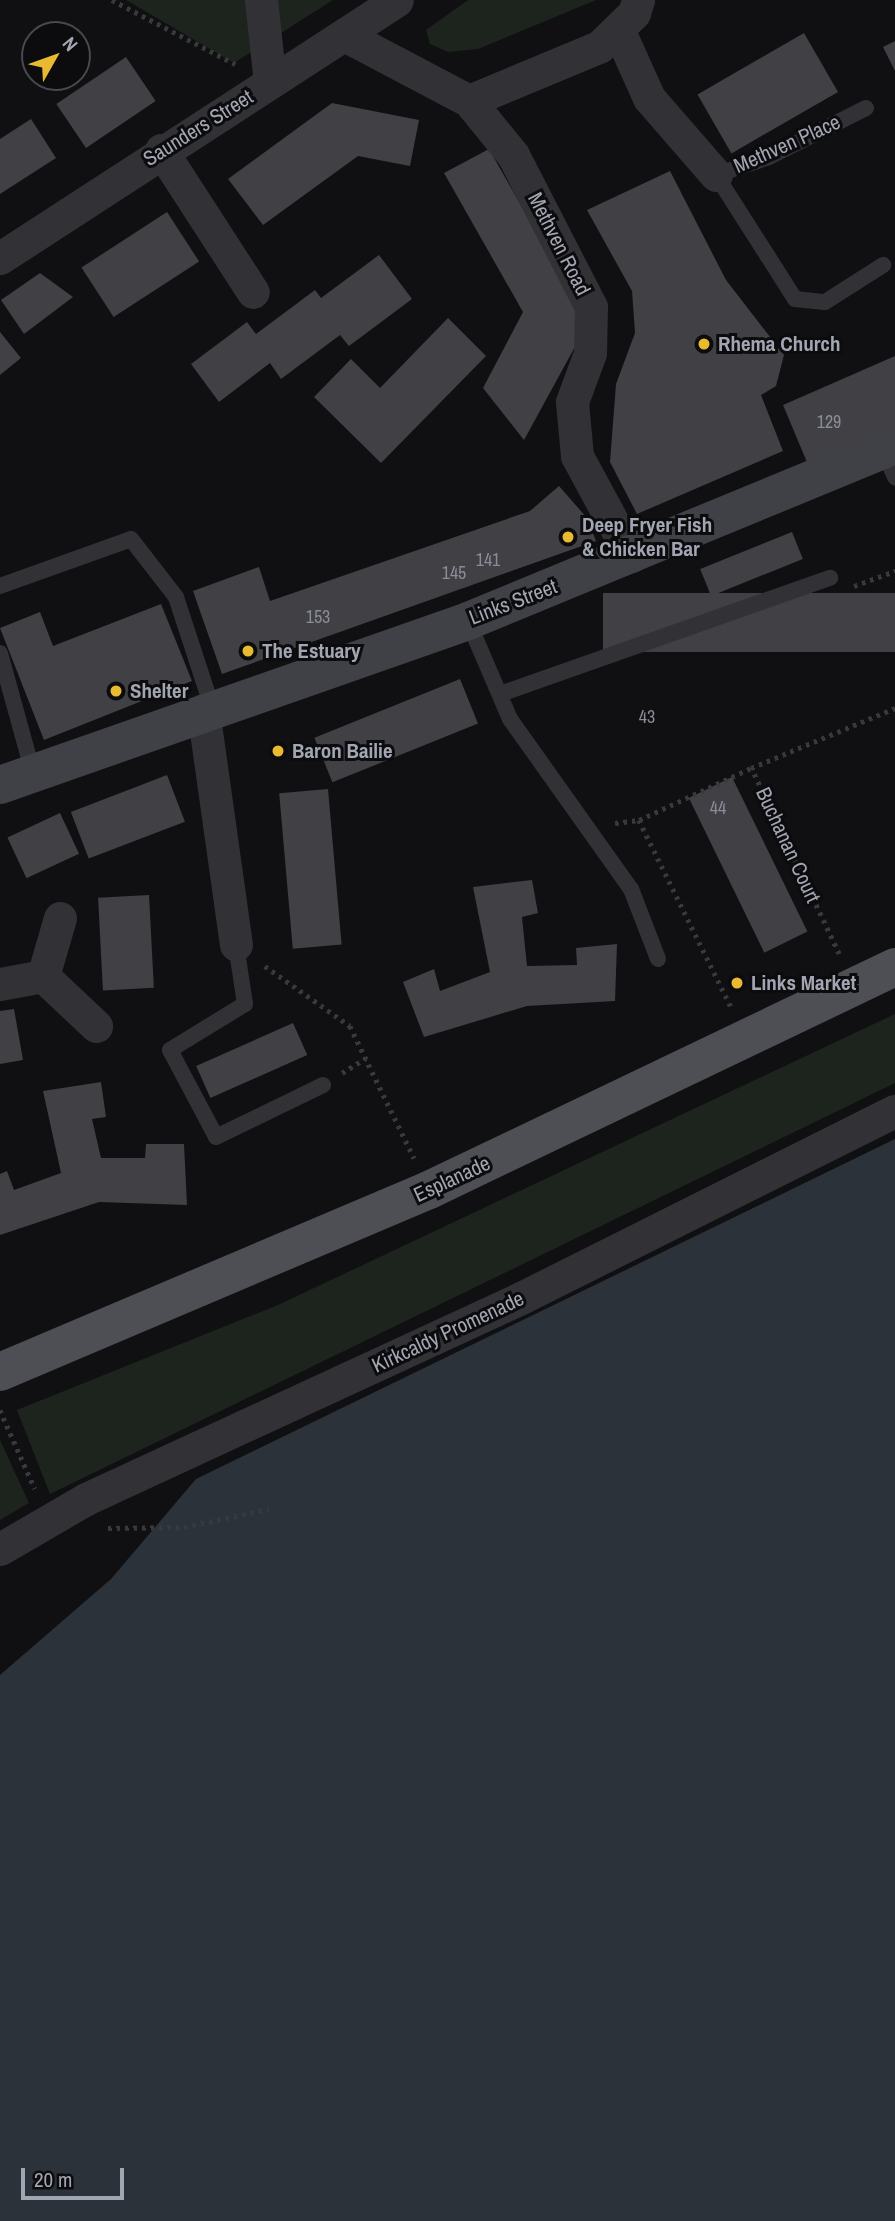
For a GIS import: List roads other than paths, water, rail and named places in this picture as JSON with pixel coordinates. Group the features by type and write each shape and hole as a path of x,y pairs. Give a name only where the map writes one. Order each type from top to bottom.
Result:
{"main road":[{"name":"Esplanade","path":"0,1372 429,1190 895,967"}],"street":[{"path":"261,0 270,83"},
{"name":"Saunders Street","path":"0,258 161,150 397,0"},
{"path":"469,102 599,47 618,29 638,0"},
{"name":"Methven Place","path":"618,29 649,98 716,175"},
{"name":"Methven Road","path":"344,34 469,102 513,155 591,307 590,353 572,402 577,456 631,556"},
{"path":"161,150 253,292"},
{"name":"Links Street","path":"17,779 207,709 468,621 891,457"},
{"path":"207,709 236,945"},
{"path":"43,976 60,918"},
{"path":"0,984 43,976"},
{"path":"43,976 96,1027"},
{"name":"Kirkcaldy Promenade","path":"0,1549 48,1519 521,1298 895,1111"}],"lane":[{"name":"Methven Place","path":"716,175 769,157 866,107"},
{"path":"716,175 796,299 825,302 883,265"},
{"path":"0,586 131,538 176,597 207,709"},
{"path":"500,694 830,578"},
{"path":"468,621 510,719 631,889 658,960"},
{"path":"0,653 17,779"},
{"path":"236,945 244,1004 170,1050 216,1137 324,1085"}],"place":[{"name":"Rhema Church","path":"704,344"},
{"name":"Deep Fryer Fish & Chicken Bar","path":"568,537"},
{"name":"The Estuary","path":"248,651"},
{"name":"Shelter","path":"116,691"},
{"name":"Baron Bailie","path":"278,751"},
{"name":"Links Market","path":"737,983"}]}
